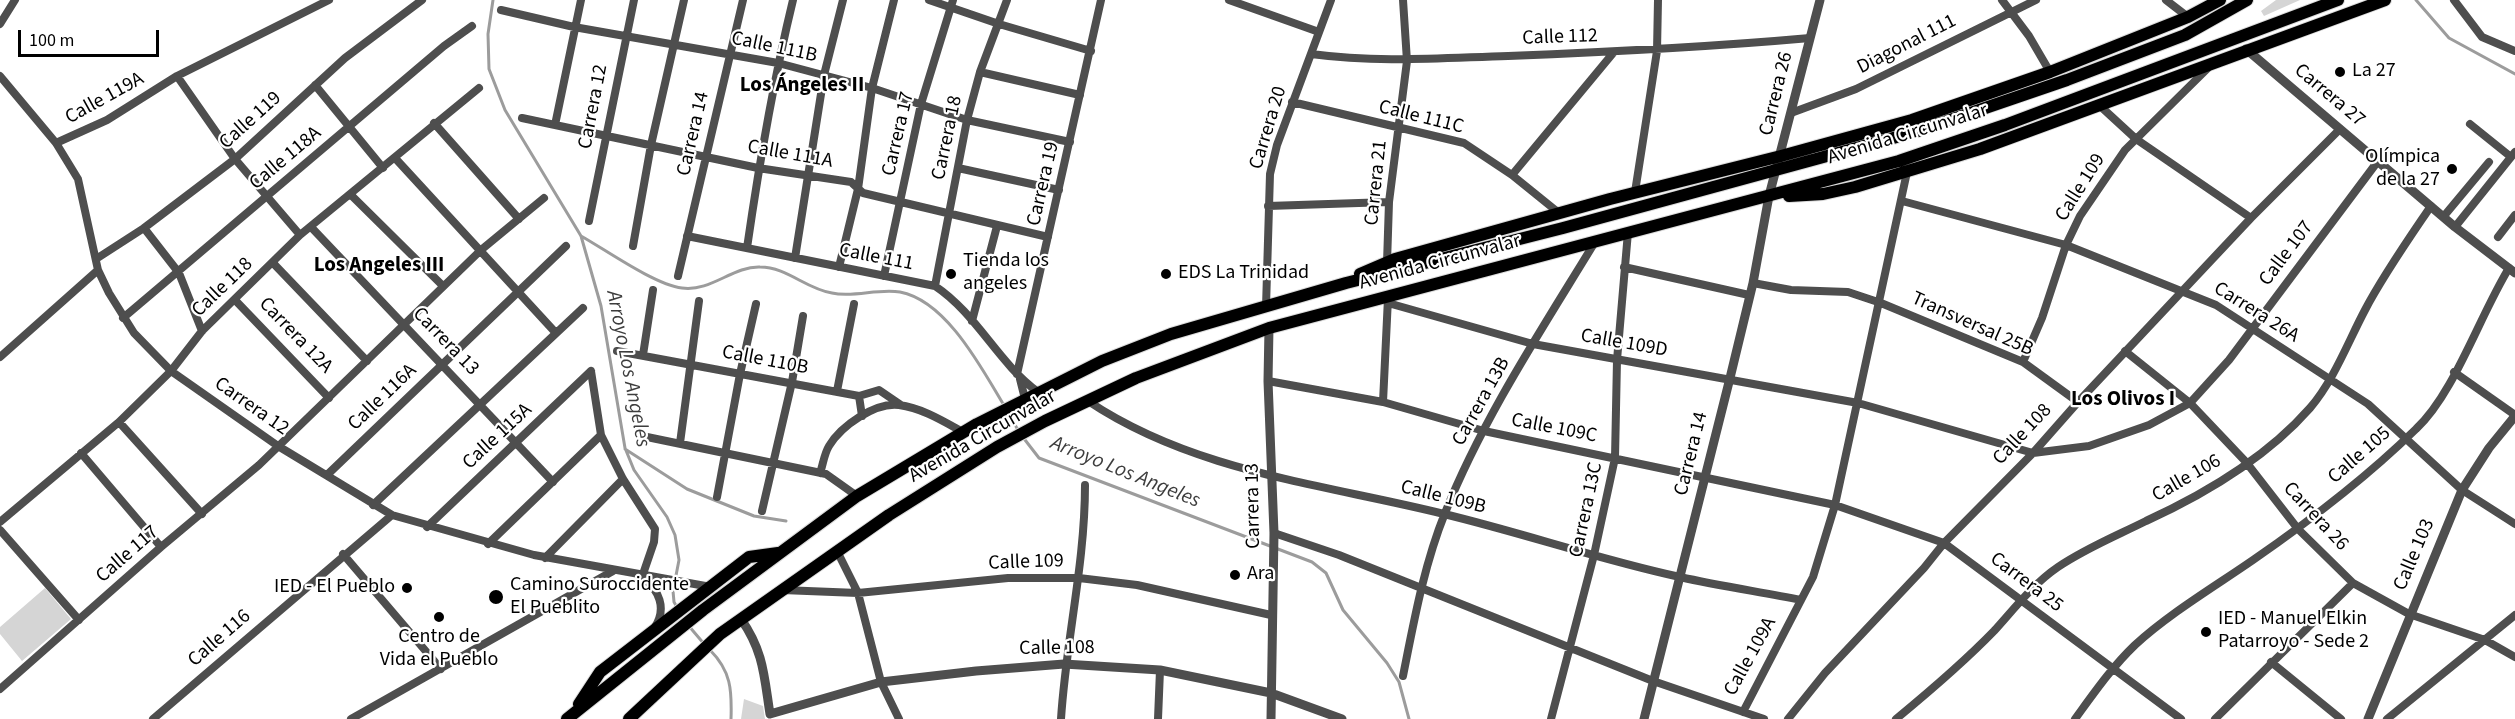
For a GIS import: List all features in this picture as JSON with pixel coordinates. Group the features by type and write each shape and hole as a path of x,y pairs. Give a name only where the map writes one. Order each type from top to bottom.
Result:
{"highway":[{"path":"1346,284 1353,277 1387,262 1635,192 1779,163 1912,120 2050,72 2188,17 2220,0"},
{"name":"Avenida Circunvalar","path":"569,717 703,610 857,496 977,424 1102,361 1171,334 1346,284 1563,228 1779,163 1915,132 2046,87 2185,35 2247,0"},
{"name":"Avenida Circunvalar","path":"629,719 720,634 837,550 997,447 1042,422 1136,378 1269,328 1388,299 1628,232 1899,161 2005,125 2233,37 2338,0"},
{"path":"1769,196 1823,194 1907,172 2099,105 2385,0"},
{"path":"569,717 600,672 749,557 779,553"}],"street":[{"path":"0,24 15,0"},
{"name":"Calle 119A","path":"56,143 107,120 177,76 329,0"},
{"name":"Calle 119","path":"96,259 144,228 235,159 345,58 423,0"},
{"path":"555,125 581,0"},
{"name":"Carrera 12","path":"589,221 634,0"},
{"path":"633,246 651,145 684,0"},
{"name":"Carrera 14","path":"678,276 708,157 742,0"},
{"path":"747,248 758,168 778,63 793,0"},
{"path":"795,258 825,75 843,0"},
{"path":"839,267 858,189 872,88 894,0"},
{"path":"929,0 950,9 1091,51"},
{"name":"Carrera 17","path":"884,276 921,104 953,0"},
{"name":"Carrera 18","path":"936,286 967,120 980,72 1007,0"},
{"name":"Carrera 19","path":"1018,376 1091,51 1100,0"},
{"path":"1229,0 1319,32"},
{"name":"Carrera 20","path":"1266,307 1270,174 1292,102 1331,0"},
{"name":"Carrera 21","path":"1387,262 1389,202 1407,61 1403,0"},
{"path":"1635,192 1657,51 1658,0"},
{"name":"Carrera 26","path":"1769,196 1820,0"},
{"path":"2002,0 2029,36 2050,72"},
{"name":"Diagonal 111","path":"1791,113 1847,93 1955,38 2012,14 2036,0"},
{"path":"2166,0 2188,17"},
{"path":"2454,0 2482,37 2515,51"},
{"name":"Calle 111B","path":"501,10 574,27 778,63 872,88 967,120 1070,142"},
{"name":"Calle 118A","path":"123,318 472,26"},
{"name":"Calle 112","path":"1311,54 1352,60 1407,61 1657,51 1810,38"},
{"name":"Carrera 27","path":"2246,50 2430,206 2512,271"},
{"path":"1512,175 1614,52"},
{"name":"Calle 109","path":"2023,362 2042,318 2066,245 2108,173 2136,139 2214,62"},
{"path":"980,72 1080,95"},
{"name":"Carrera 12","path":"0,76 56,143 83,191 98,270 123,318 171,371 278,446 392,515 427,527 545,558 642,577 711,587"},
{"path":"177,76 235,159 300,235"},
{"path":"315,85 351,126 383,168"},
{"name":"Calle 118","path":"0,522 119,422 171,371 202,331 300,235 479,88"},
{"name":"Calle 111C","path":"1292,102 1464,143 1512,175 1559,213"},
{"path":"2099,105 2136,139 2251,218"},
{"name":"Calle 111A","path":"522,118 758,168 851,182 858,189 901,202 1048,237"},
{"path":"434,123 519,219"},
{"path":"2456,226 2513,154 2470,124"},
{"name":"Calle 108","path":"1788,719 1825,673 1924,568 1944,543 2033,453 2125,351 2185,291 2251,218 2340,129"},
{"path":"395,158 555,332"},
{"name":"Calle 107","path":"2033,453 2108,442 2149,425 2190,403 2229,360 2378,161"},
{"path":"2444,216 2489,162"},
{"path":"958,168 1059,190"},
{"name":"Calle 109A","path":"1273,536 1339,555 1570,649 1743,712 1814,577 1835,505 1881,303 1907,172"},
{"path":"351,195 443,286"},
{"name":"Carrera 14","path":"1644,719 1753,283 1769,196"},
{"name":"Calle 117","path":"0,689 278,446 481,250 544,198"},
{"name":"Carrera 26A","path":"1902,201 2066,245 2216,305 2251,330 2368,404 2462,490 2515,524"},
{"path":"1268,206 1389,202"},
{"name":"Calle 106","path":"1896,719 1947,678 2022,599 2056,568 2084,550 2198,495 2285,433 2311,407 2331,379 2372,297 2430,206"},
{"path":"2498,237 2515,215"},
{"path":"972,321 997,226"},
{"name":"Carrera 13","path":"311,227 553,482"},
{"path":"144,228 179,273 202,331"},
{"name":"Carrera 13C","path":"1551,719 1594,555 1616,458 1617,360 1628,232"},
{"name":"Calle 111","path":"687,236 936,286 957,303 1018,376 1038,392"},
{"name":"Carrera 13B","path":"1402,676 1420,588 1444,514 1484,431 1533,344 1595,242"},
{"name":"Calle 116A","path":"327,475 566,246"},
{"path":"273,263 367,361"},
{"path":"1624,267 1749,295"},
{"path":"0,357 98,270"},
{"name":"Calle 105","path":"2075,719 2112,669 2154,630 2298,529 2358,482 2418,428 2446,390 2491,297 2512,271"},
{"name":"Transversal 25B","path":"1753,283 1791,290 1848,292 1881,303 2023,362 2078,402"},
{"path":"643,355 653,290"},
{"path":"1383,402 1388,299"},
{"name":"Calle 109D","path":"1388,299 1533,344 1730,378 1858,404 2033,453"},
{"name":"Carrera 12A","path":"235,300 329,398"},
{"path":"680,443 699,301"},
{"path":"717,497 740,374 756,304"},
{"path":"837,392 854,304"},
{"path":"373,505 583,308"},
{"path":"762,511 792,382 803,316"},
{"name":"Carrera 13","path":"1269,328 1268,381 1273,536 1271,719"},
{"name":"Calle 110B","path":"617,351 859,396 879,390 901,405 933,416 963,432"},
{"name":"Carrera 26","path":"2125,351 2190,403 2246,462 2298,529 2354,582 2409,614 2485,640 2515,657"},
{"name":"Calle 115A","path":"427,527 591,371 601,435"},
{"path":"2454,372 2515,415"},
{"name":"Calle 111","path":"1018,376 1024,399"},
{"name":"Calle 109C","path":"1268,381 1383,402 1484,431 1835,505"},
{"path":"859,396 862,416"},
{"name":"Calle 109B","path":"1088,402 1113,418 1176,448 1272,476 1444,514 1679,577 1801,600"},
{"path":"820,473 828,446 862,416 884,407 901,405"},
{"name":"Calle 103","path":"2368,719 2409,614 2462,490 2489,448 2515,415"},
{"path":"119,422 202,514"},
{"path":"488,544 601,435 623,479 655,529 654,542 642,577 656,591 661,611 657,624 649,635"},
{"path":"647,437 829,475 857,496"},
{"path":"81,453 161,547"},
{"path":"545,558 623,479"},
{"path":"1061,719 1064,664 1079,578 1085,524 1085,484"},
{"name":"Carrera 25","path":"1835,505 1944,543 2181,719"},
{"name":"Calle 116","path":"153,719 343,554 392,515"},
{"path":"0,530 79,620"},
{"path":"837,550 858,593 881,682 899,719"},
{"path":"343,554 441,669"},
{"path":"351,719 613,571"},
{"name":"Calle 109","path":"779,590 858,593 1008,578 1079,578 1137,585 1271,615"},
{"path":"2215,719 2354,582"},
{"path":"2387,719 2515,615"},
{"path":"741,619 757,642 770,717"},
{"path":"2271,662 2341,719"},
{"name":"Calle 108","path":"770,717 881,682 976,670 1064,664 1160,670 1271,693 1342,719"},
{"path":"1158,719 1160,670"},
{"path":"1743,712 1764,719"}],"shaded area":[{"path":"2276,0 2300,0 2264,16 2261,11"},
{"path":"45,588 71,619 22,661 0,634 0,627"},
{"path":"744,699 763,706 765,719 741,719"}],"waterway":[{"name":"Arroyo Los Angeles","path":"493,0 488,34 489,69 505,110 581,236 601,306 625,448 634,470 667,517 675,535 679,560 673,591 674,602 678,609"},
{"path":"2416,0 2449,38 2515,74"},
{"name":"Arroyo Los Angeles","path":"581,236 658,281 682,288 703,286 740,270 760,267 779,270 832,293 892,291 917,298 933,308 962,339 1005,407"},
{"name":"Arroyo Los Angeles","path":"1008,413 1018,430"},
{"name":"Arroyo Los Angeles","path":"1022,436 1039,458 1312,562 1326,573 1343,610 1387,663 1399,682 1409,719"},
{"path":"625,449 687,489 754,516 786,521"},
{"name":"Arroyo Los Angeles","path":"688,625 705,645"},
{"path":"710,650 722,666 729,682 731,719"}],"place":[{"name":"La 27","path":"2340,72"},
{"name":"Olímpica de la 27","path":"2452,169"},
{"name":"Tienda los angeles","path":"951,274"},
{"name":"EDS La Trinidad","path":"1166,274"},
{"name":"Ara","path":"1235,575"},
{"name":"IED - El Pueblo","path":"407,588"},
{"name":"Camino Suroccidente El Pueblito","path":"496,597"},
{"name":"Centro de Vida el Pueblo","path":"439,617"},
{"name":"IED - Manuel Elkin Patarroyo - Sede 2","path":"2206,632"}],"district":[{"name":"Los Ángeles II","path":"802,86"},
{"name":"Los Angeles III","path":"379,266"},
{"name":"Los Olivos I","path":"2123,400"}]}
